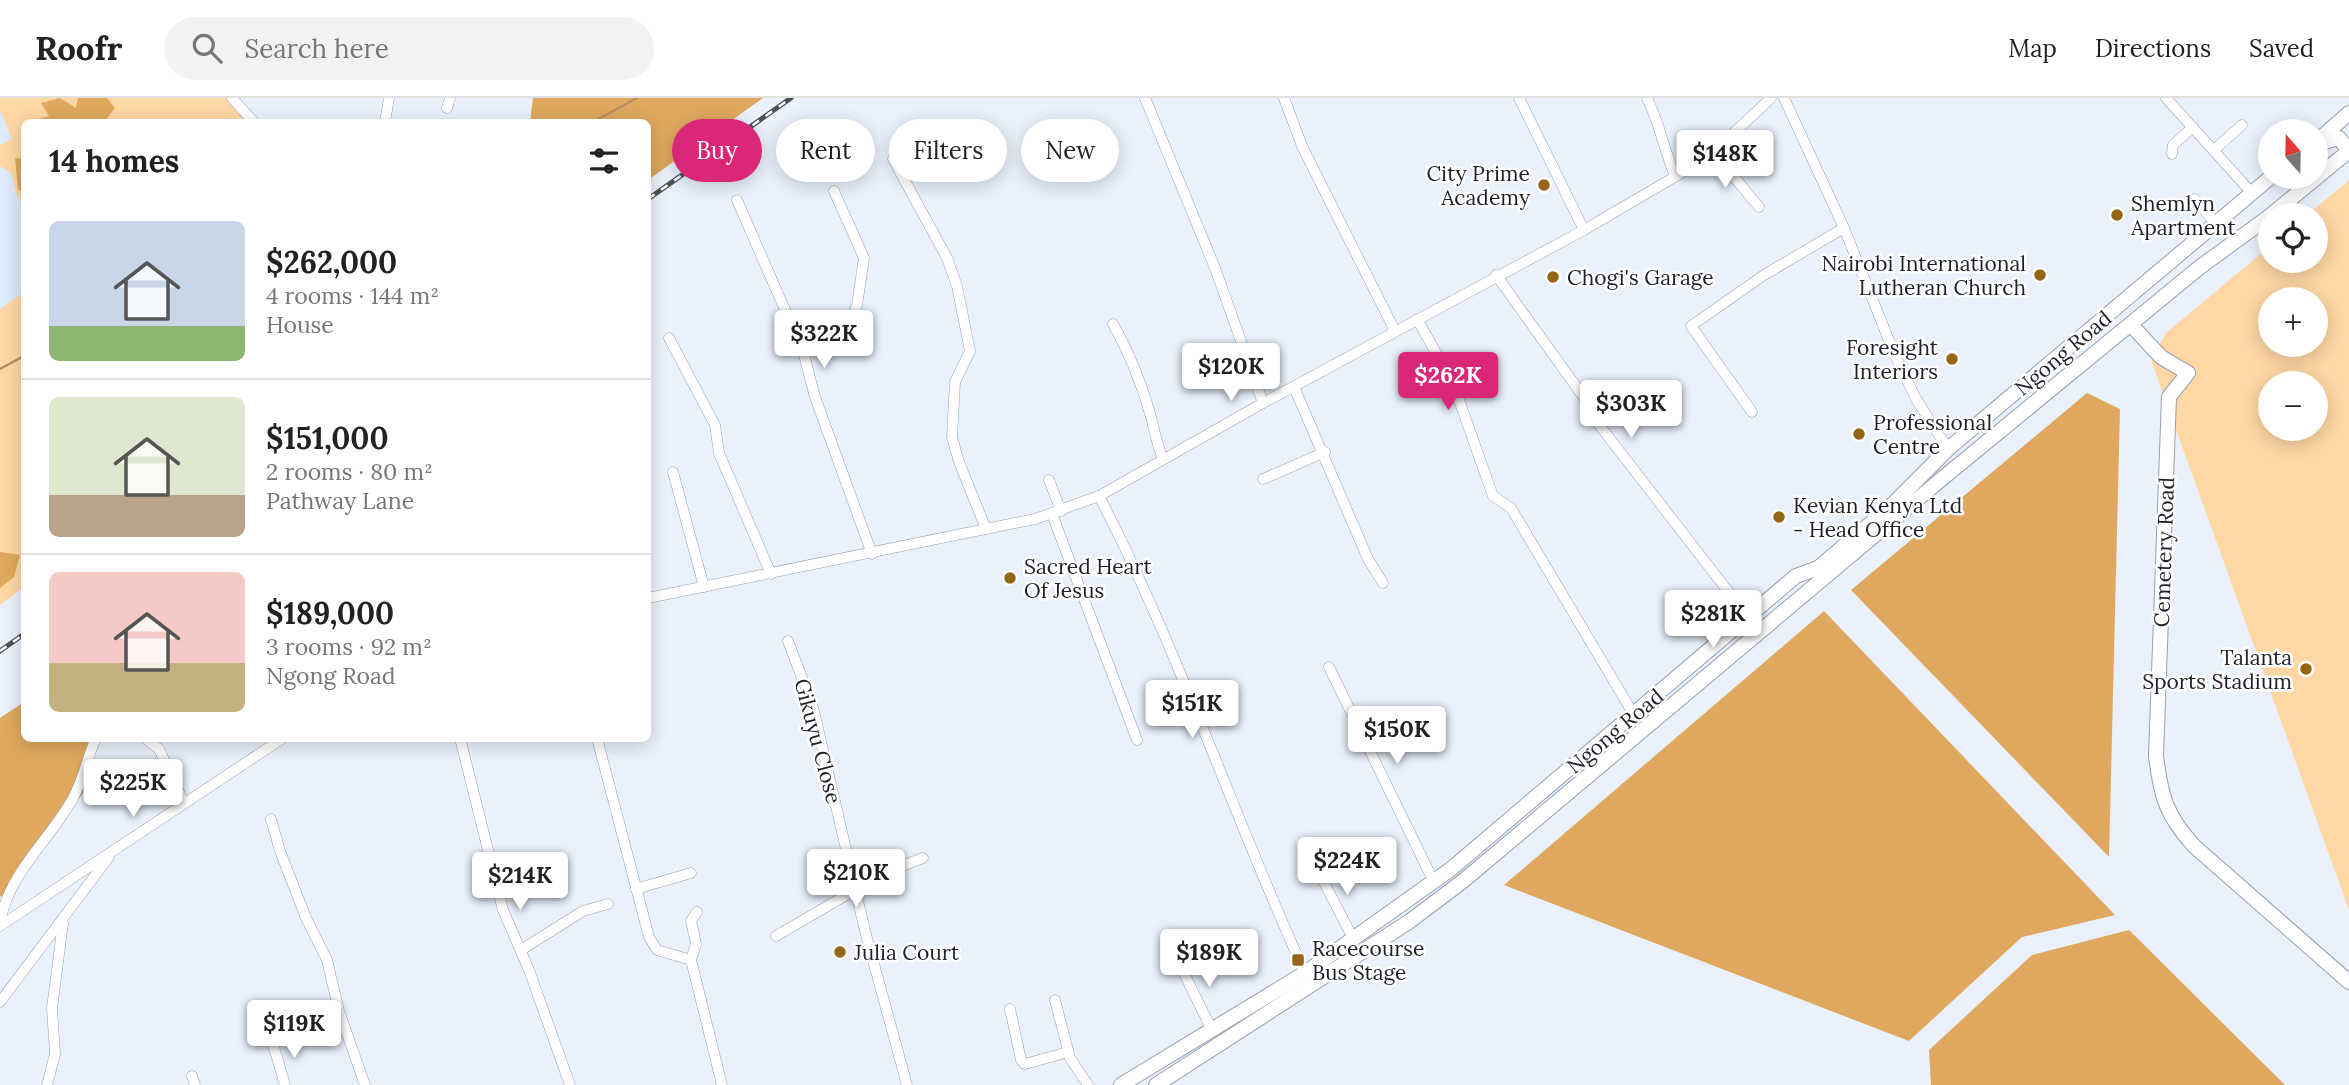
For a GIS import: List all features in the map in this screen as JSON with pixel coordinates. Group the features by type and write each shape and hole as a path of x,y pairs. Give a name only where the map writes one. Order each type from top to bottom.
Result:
{"main road":[{"path":"2328,132 2349,113"},
{"path":"2328,141 2339,138 2349,151"},
{"name":"Ngong Road","path":"2286,203 2349,151"},
{"name":"Ngong Road","path":"1121,1085 1305,973 1354,940 1433,880 1634,715 1796,576 1818,568 1890,507 1948,449 2258,187"},
{"name":"Ngong Road","path":"1156,1085 1410,921 1463,881 1944,477 2132,326 2200,267 2258,225"},
{"name":"Cemetery Road","path":"2132,326 2161,357 2188,373 2169,397 2156,756 2160,791 2175,825 2194,846 2349,982"}],"street":[{"path":"232,98 251,119"},
{"path":"386,119 389,98"},
{"path":"1145,98 1215,268 1263,403"},
{"path":"1284,98 1288,102 1291,98"},
{"path":"1284,98 1302,146 1395,331"},
{"path":"1519,98 1584,230"},
{"path":"1647,98 1660,124 1661,141 1675,176"},
{"path":"651,597 986,529 1057,512 1099,496 1496,275 1584,230 1715,153 1771,98"},
{"path":"1784,98 1844,228 1894,354 1916,399 1948,449"},
{"path":"2166,98 2251,192"},
{"path":"2214,150 2242,125"},
{"path":"2172,154 2173,145 2193,127"},
{"path":"1715,153 1759,207"},
{"path":"906,182 947,258 957,286 970,351 955,382 952,437 958,462 986,529"},
{"path":"803,351 843,326 852,318 858,305 864,258 834,191"},
{"path":"2195,199 2215,223"},
{"path":"737,200 803,351 815,397 872,554"},
{"path":"1752,412 1691,326 1763,275 1844,228"},
{"path":"1496,275 1585,399 1593,417 1748,617"},
{"path":"1417,319 1453,383 1493,496 1511,508 1634,715"},
{"path":"1113,324 1123,341 1150,414 1154,440 1163,460"},
{"path":"668,338 715,425 719,453 771,574"},
{"path":"1294,387 1325,452 1368,559 1383,583"},
{"path":"1263,480 1325,452"},
{"path":"673,472 704,587"},
{"path":"1049,480 1072,574 1137,740"},
{"path":"1099,496 1132,562 1218,760 1267,889 1305,973"},
{"name":"Gikuyu Close","path":"789,642 813,707 855,890 907,1085"},
{"path":"1329,667 1433,880"},
{"path":"0,924 4,899 74,797 95,742"},
{"path":"150,742 159,749 184,803"},
{"path":"0,924 277,742"},
{"path":"461,742 496,890 570,1085"},
{"path":"598,742 652,945 657,950 691,960"},
{"path":"271,819 280,851 306,918 327,960 339,1012 365,1085"},
{"path":"0,1002 115,850"},
{"path":"776,936 855,890 870,887 891,870 923,858"},
{"path":"1316,867 1354,940"},
{"path":"636,889 691,873"},
{"path":"521,950 583,911 608,904"},
{"path":"697,912 691,921 696,944 691,960 722,1085"},
{"path":"47,1085 55,1054 52,1008 64,920"},
{"path":"1179,963 1211,1028"},
{"path":"1055,1000 1068,1052 1088,1085"},
{"path":"1010,1009 1021,1060 1025,1064 1068,1052"},
{"path":"273,1044 285,1085"}],"shaded area":[{"path":"0,98 226,98 244,119 21,119 21,589 0,605"},
{"path":"0,98 226,98 244,119 21,119 21,201 11,173 0,166 0,145 12,139 0,110"},
{"path":"60,98 76,108 78,98 107,98 115,108 106,119 39,119 49,116 41,103"},
{"path":"533,98 763,98 734,119 672,119 672,163 651,178 651,119 530,119"},
{"path":"15,158 21,159 21,191 18,189"},
{"name":"Talanta Sports Stadium","path":"2349,180 2349,910 2151,360 2166,333 2258,256 2258,273 2328,273 2328,203 2321,203"},
{"path":"21,294 21,589 0,605 0,309"},
{"path":"2087,393 2120,409 2109,857 1851,590"},
{"path":"0,552 20,555 14,577 0,588"},
{"path":"1824,611 2115,915 2022,937 1909,1041 1504,885"},
{"path":"21,704 21,742 88,742 88,786 10,891 0,897 0,718"},
{"path":"2129,930 2285,1085 1931,1085 1929,1050 2032,955"}],"waterway":[{"path":"598,119 637,98"},
{"path":"0,369 21,358"}],"railway":[{"path":"651,197 791,98"},
{"path":"0,651 21,636"}],"place":[{"name":"City Prime Academy","path":"1544,185"},
{"name":"Shemlyn Apartment","path":"2117,215"},
{"name":"Nairobi International Lutheran Church","path":"2040,275"},
{"name":"Chogi's Garage","path":"1553,277"},
{"name":"Foresight Interiors","path":"1952,359"},
{"name":"Professional Centre","path":"1859,434"},
{"name":"Kevian Kenya Ltd - Head Office","path":"1779,517"},
{"name":"Sacred Heart Of Jesus","path":"1010,578"},
{"name":"Talanta Sports Stadium","path":"2306,669"},
{"name":"Julia Court","path":"840,952"},
{"name":"Racecourse Bus Stage","path":"1298,960"}]}
